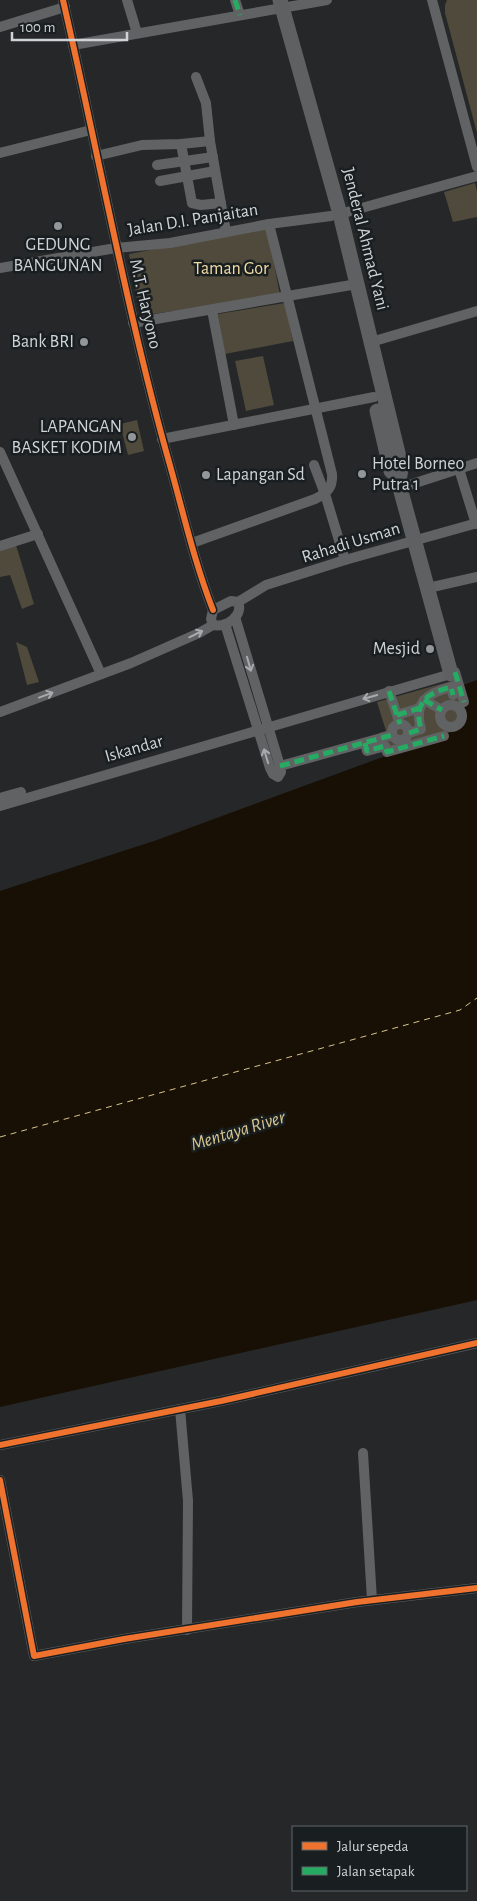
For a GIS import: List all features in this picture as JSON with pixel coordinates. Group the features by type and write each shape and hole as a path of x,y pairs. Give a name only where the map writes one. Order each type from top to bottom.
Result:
{"highway":[{"name":"Jenderal Ahmad Yani","path":"276,4 283,46 315,154 336,215"},
{"name":"Jenderal Ahmad Yani","path":"276,4 336,215 353,285 374,397 391,470 400,484 453,673"},
{"name":"Jenderal Ahmad Yani","path":"353,285 371,342 398,454 401,469 400,484"}],"street":[{"path":"127,0 137,33"},
{"path":"235,0 240,15"},
{"path":"73,45 240,15 276,4 326,0"},
{"path":"432,0 477,167"},
{"path":"0,27 64,4"},
{"name":"M.T. Haryono","path":"64,4 133,323 162,439 203,582 213,610 211,619 213,625"},
{"path":"196,77 206,103 210,140 226,232"},
{"path":"0,153 91,130"},
{"path":"96,156 142,145 181,144 210,140"},
{"path":"181,144 192,203 201,205 221,203"},
{"path":"157,165 213,157"},
{"path":"160,181 187,175 215,172"},
{"name":"Jalan D.I. Panjaitan","path":"0,268 116,248 163,244 269,224 336,215 477,176"},
{"path":"192,543 315,499 325,494 331,487 332,474 314,409 269,224"},
{"path":"133,323 353,285"},
{"path":"212,310 234,425"},
{"path":"371,342 477,311"},
{"path":"162,439 374,397"},
{"path":"0,452 4,474 38,534 101,674"},
{"path":"400,484 477,463"},
{"path":"314,465 345,560"},
{"path":"460,469 477,524"},
{"name":"Rahadi Usman","path":"213,610 228,602 238,602 266,586 345,560 477,524"},
{"path":"0,546 38,534"},
{"path":"428,588 477,577"},
{"path":"0,712 101,674 199,633 213,625 225,624 235,617 239,609 238,602"},
{"path":"235,617 266,726"},
{"path":"225,624 280,766 392,735"},
{"path":"453,673 464,702"},
{"name":"Iskandar","path":"0,806 266,726 453,673"},
{"path":"389,691 398,719 407,727 409,733 407,738 402,741 396,740 392,735 398,719 422,704 436,691 451,687 453,695"},
{"path":"422,704 442,710"},
{"path":"409,733 421,729 418,717 422,704"},
{"name":"Iskandar","path":"0,798 193,742 266,726"},
{"path":"364,743 367,751 385,746 387,752 444,736"},
{"path":"0,1445 180,1409 477,1343"},
{"path":"180,1409 188,1501 187,1630"},
{"path":"363,1453 372,1600"},
{"path":"0,1480 34,1656 124,1639 372,1600 477,1588"}],"green space":[{"path":"447,0 477,0 477,133 445,13"},
{"path":"475,183 477,191 477,217 453,222 444,192"},
{"name":"Taman Gor","path":"267,228 280,295 140,316 129,254"},
{"path":"285,303 293,341 225,354 218,314"},
{"path":"263,356 274,405 246,411 235,361"},
{"name":"LAPANGAN BASKET KODIM","path":"137,420 144,451 128,455 120,424"},
{"path":"16,545 34,604 22,609 10,575 0,577 0,550"},
{"path":"16,642 27,647 39,682 27,685"},
{"path":"455,680 464,712 464,719 458,729 386,755 379,733 386,731 377,702"}],"water":[{"name":"Mentaya River","path":"477,680 477,1300 0,1407 0,891 157,840 459,729 465,720 462,704 463,685"}],"ferry route":[{"path":"0,1137 460,1010 477,998"}],"marked path":[{"path":"235,0 240,15"},
{"path":"455,672 464,702"},
{"path":"409,733 421,729 419,712 424,700 435,692 451,687 453,695"},
{"path":"389,691 400,724"},
{"path":"424,700 442,710"},
{"path":"397,715 420,708"},
{"path":"280,766 392,735"},
{"path":"365,743 367,751 385,746 387,752 444,736"}],"cycle path":[{"path":"63,0 114,235 155,411 190,540 213,610"},
{"path":"0,1445 221,1401 477,1343"},
{"path":"0,1480 34,1656 124,1639 357,1602 477,1588"}],"place":[{"name":"GEDUNG BANGUNAN","path":"58,226"},
{"name":"Bank BRI","path":"84,342"},
{"name":"LAPANGAN BASKET KODIM","path":"132,437"},
{"name":"Hotel Borneo Putra 1","path":"362,474"},
{"name":"Lapangan Sd","path":"206,475"},
{"name":"Mesjid","path":"430,649"}]}
